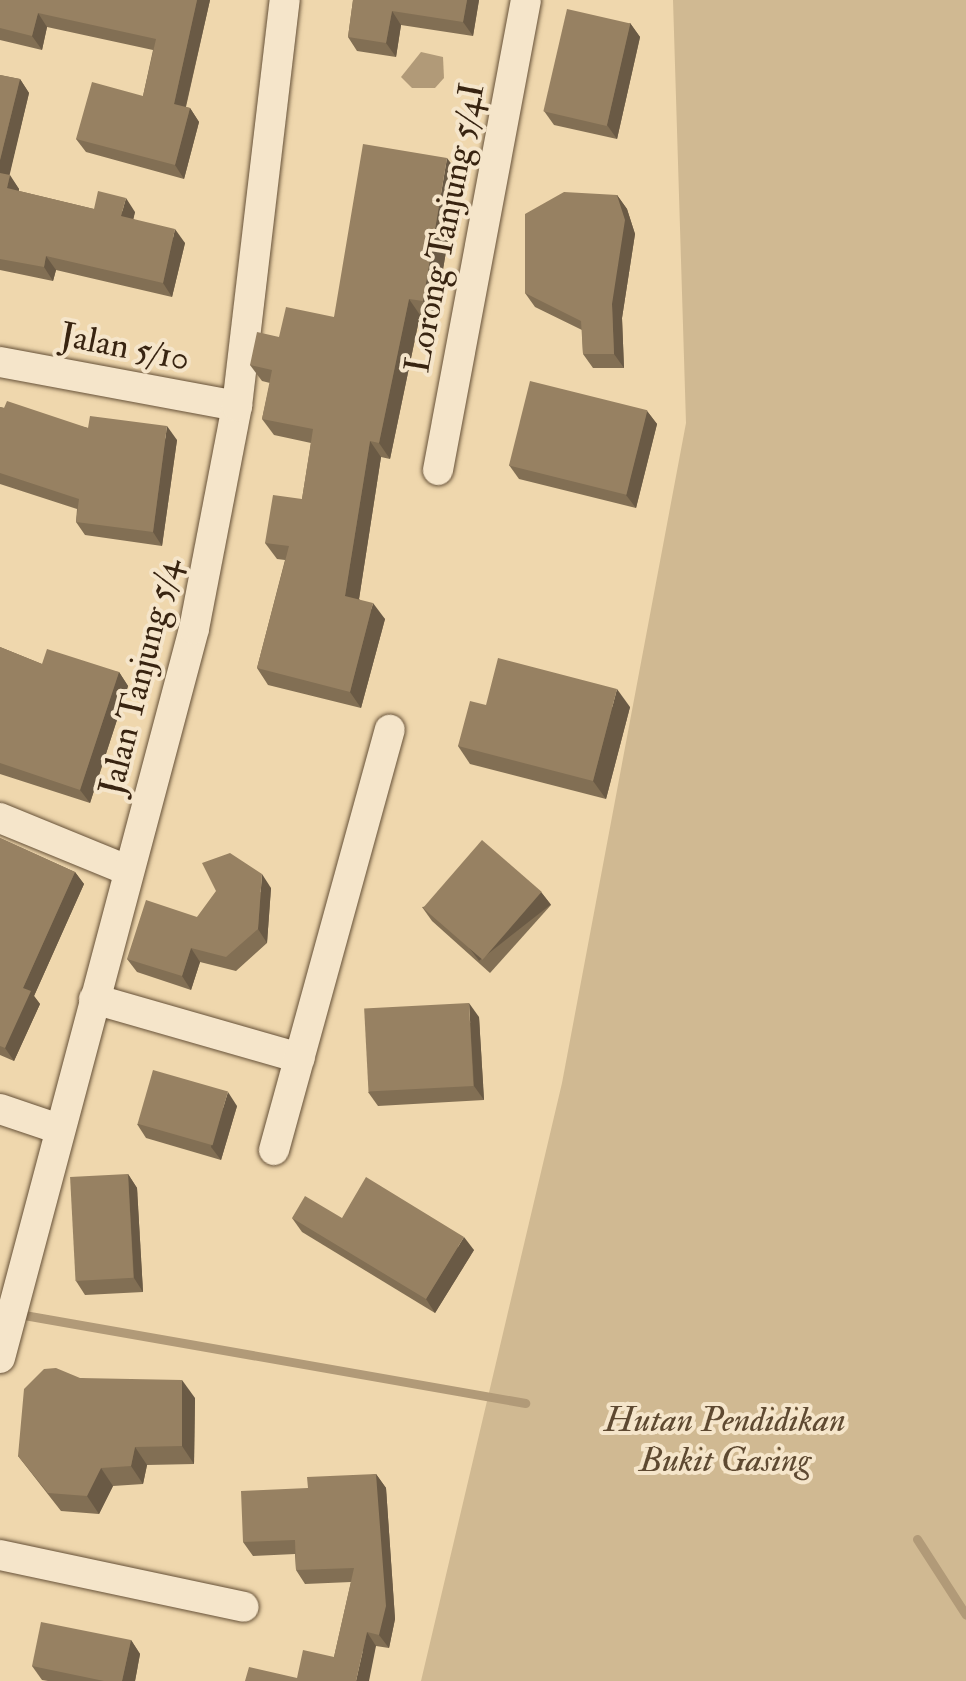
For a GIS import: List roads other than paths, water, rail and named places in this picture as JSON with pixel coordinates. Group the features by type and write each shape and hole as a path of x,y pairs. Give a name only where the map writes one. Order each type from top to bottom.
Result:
{"street":[{"name":"Jalan Tanjung 5/4","path":"0,1358 194,629 237,406 285,0"},
{"name":"Lorong Tanjung 5/4I","path":"438,470 526,0"},
{"name":"Jalan 5/10","path":"0,362 237,406"},
{"path":"274,1150 390,730"},
{"path":"0,818 129,871"},
{"path":"94,999 300,1058"},
{"path":"0,1109 59,1128"},
{"path":"0,1555 244,1608"}],"waterway":[{"path":"24,1315 525,1403"},
{"path":"917,1539 966,1615"}],"park label":[{"name":"Hutan Pendidikan Bukit Gasing","path":"725,1440"}]}
